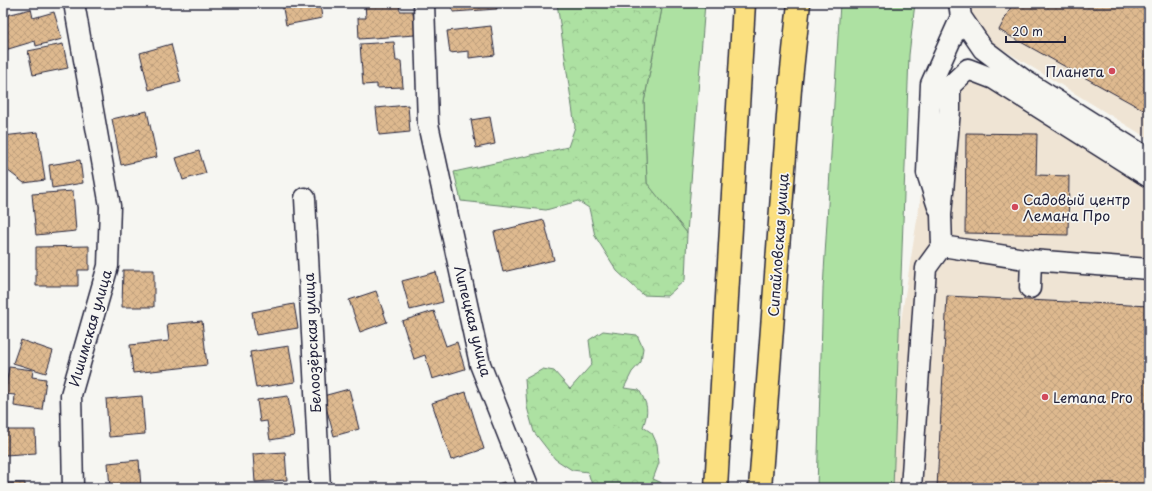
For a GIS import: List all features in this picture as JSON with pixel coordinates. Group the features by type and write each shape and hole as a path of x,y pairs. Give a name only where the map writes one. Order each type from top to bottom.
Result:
{"main road":[{"path":"716,488 744,3"},
{"name":"Сипайловская улица","path":"760,488 790,90 799,3"}],"street":[{"name":"Ишимская улица","path":"73,488 71,394 108,266 110,206 74,3"},
{"name":"Липецкая улица","path":"424,3 428,124 480,364 529,488"},
{"path":"960,10 983,49 1024,80 1149,159"},
{"path":"940,215 927,173 931,84 960,10"},
{"path":"911,488 926,268 942,246 940,215 950,110 950,86 968,69 994,79 1149,177"},
{"name":"Белоозёрская улица","path":"305,198 320,488"},
{"path":"942,246 1031,260 1149,269"},
{"path":"1030,288 1031,260"}],"shaded area":[{"name":"Планета","path":"968,3 1149,3 1149,139 991,42 968,9"},
{"path":"977,63 1149,170 1149,488 893,488 899,333 939,82 955,65"}],"green space":[{"path":"557,3 663,3 644,102 647,183 687,233 685,280 667,296 643,295 617,271 595,236 589,208 578,201 546,210 461,201 454,172 568,147 575,127"},
{"path":"663,3 705,3 687,233 647,184 644,102"},
{"path":"840,3 915,3 909,55 893,488 817,488 823,289"},
{"path":"603,331 637,335 643,348 641,362 632,372 624,388 639,390 646,404 647,412 643,427 652,433 657,444 659,463 653,479 660,482 667,488 593,488 588,472 572,470 555,459 534,432 527,407 525,379 543,369 554,371 570,389 592,364 589,340"}],"building":[{"path":"282,3 320,4 322,18 286,25"},
{"path":"365,3 399,3 400,11 413,11 415,35 359,39 358,18 366,18"},
{"path":"452,3 496,3 497,9 453,12"},
{"name":"Планета","path":"1013,3 1149,3 1149,113 999,30"},
{"path":"31,9 33,18 54,12 62,39 36,46 35,41 5,50 3,41 3,16"},
{"path":"491,26 495,55 469,58 469,51 450,53 447,31"},
{"path":"394,42 396,61 401,61 403,87 377,88 377,84 363,85 360,44"},
{"path":"63,44 68,68 33,75 28,51"},
{"path":"171,44 181,82 149,90 140,53"},
{"path":"408,105 410,132 379,135 376,108"},
{"path":"147,111 157,157 121,165 112,119"},
{"path":"490,117 495,144 476,148 471,120"},
{"path":"38,132 45,180 24,183 3,167 3,136"},
{"path":"966,133 1037,134 1036,175 1069,176 1068,235 965,233"},
{"path":"199,151 206,173 183,180 176,158"},
{"path":"80,160 83,183 52,188 49,165"},
{"path":"73,191 76,231 36,235 32,194"},
{"path":"544,220 554,260 503,272 494,232"},
{"path":"89,246 89,270 78,270 78,286 36,286 36,247"},
{"path":"123,270 154,270 154,307 122,307"},
{"path":"436,272 443,302 410,310 402,281"},
{"path":"376,291 387,322 360,332 349,300"},
{"name":"Lemana Pro","path":"947,296 1149,306 1149,488 937,488"},
{"path":"294,304 298,328 256,335 252,312"},
{"path":"434,311 446,346 457,342 465,369 432,379 425,355 414,359 402,321"},
{"path":"202,321 207,365 133,373 130,345 169,341 167,324"},
{"path":"21,340 53,351 46,373 13,363"},
{"path":"289,346 295,382 256,388 250,352"},
{"path":"9,367 33,370 32,377 46,379 42,410 14,406 15,395 5,394"},
{"path":"349,389 359,429 334,436 323,396"},
{"path":"466,392 484,449 451,460 432,403"},
{"path":"142,396 145,434 109,437 106,399"},
{"path":"288,396 294,436 270,440 267,421 260,422 257,400"},
{"path":"4,430 35,430 36,453 5,455"},
{"path":"285,452 287,480 255,482 253,454"},
{"path":"139,460 141,488 110,488 108,463"},
{"path":"504,482 506,488 484,488"},
{"path":"3,483 25,483 25,488 3,488"}],"place":[{"name":"Планета","path":"1112,71"},
{"name":"Садовый центр Лемана Про","path":"1015,207"},
{"name":"Lemana Pro","path":"1045,397"}]}
